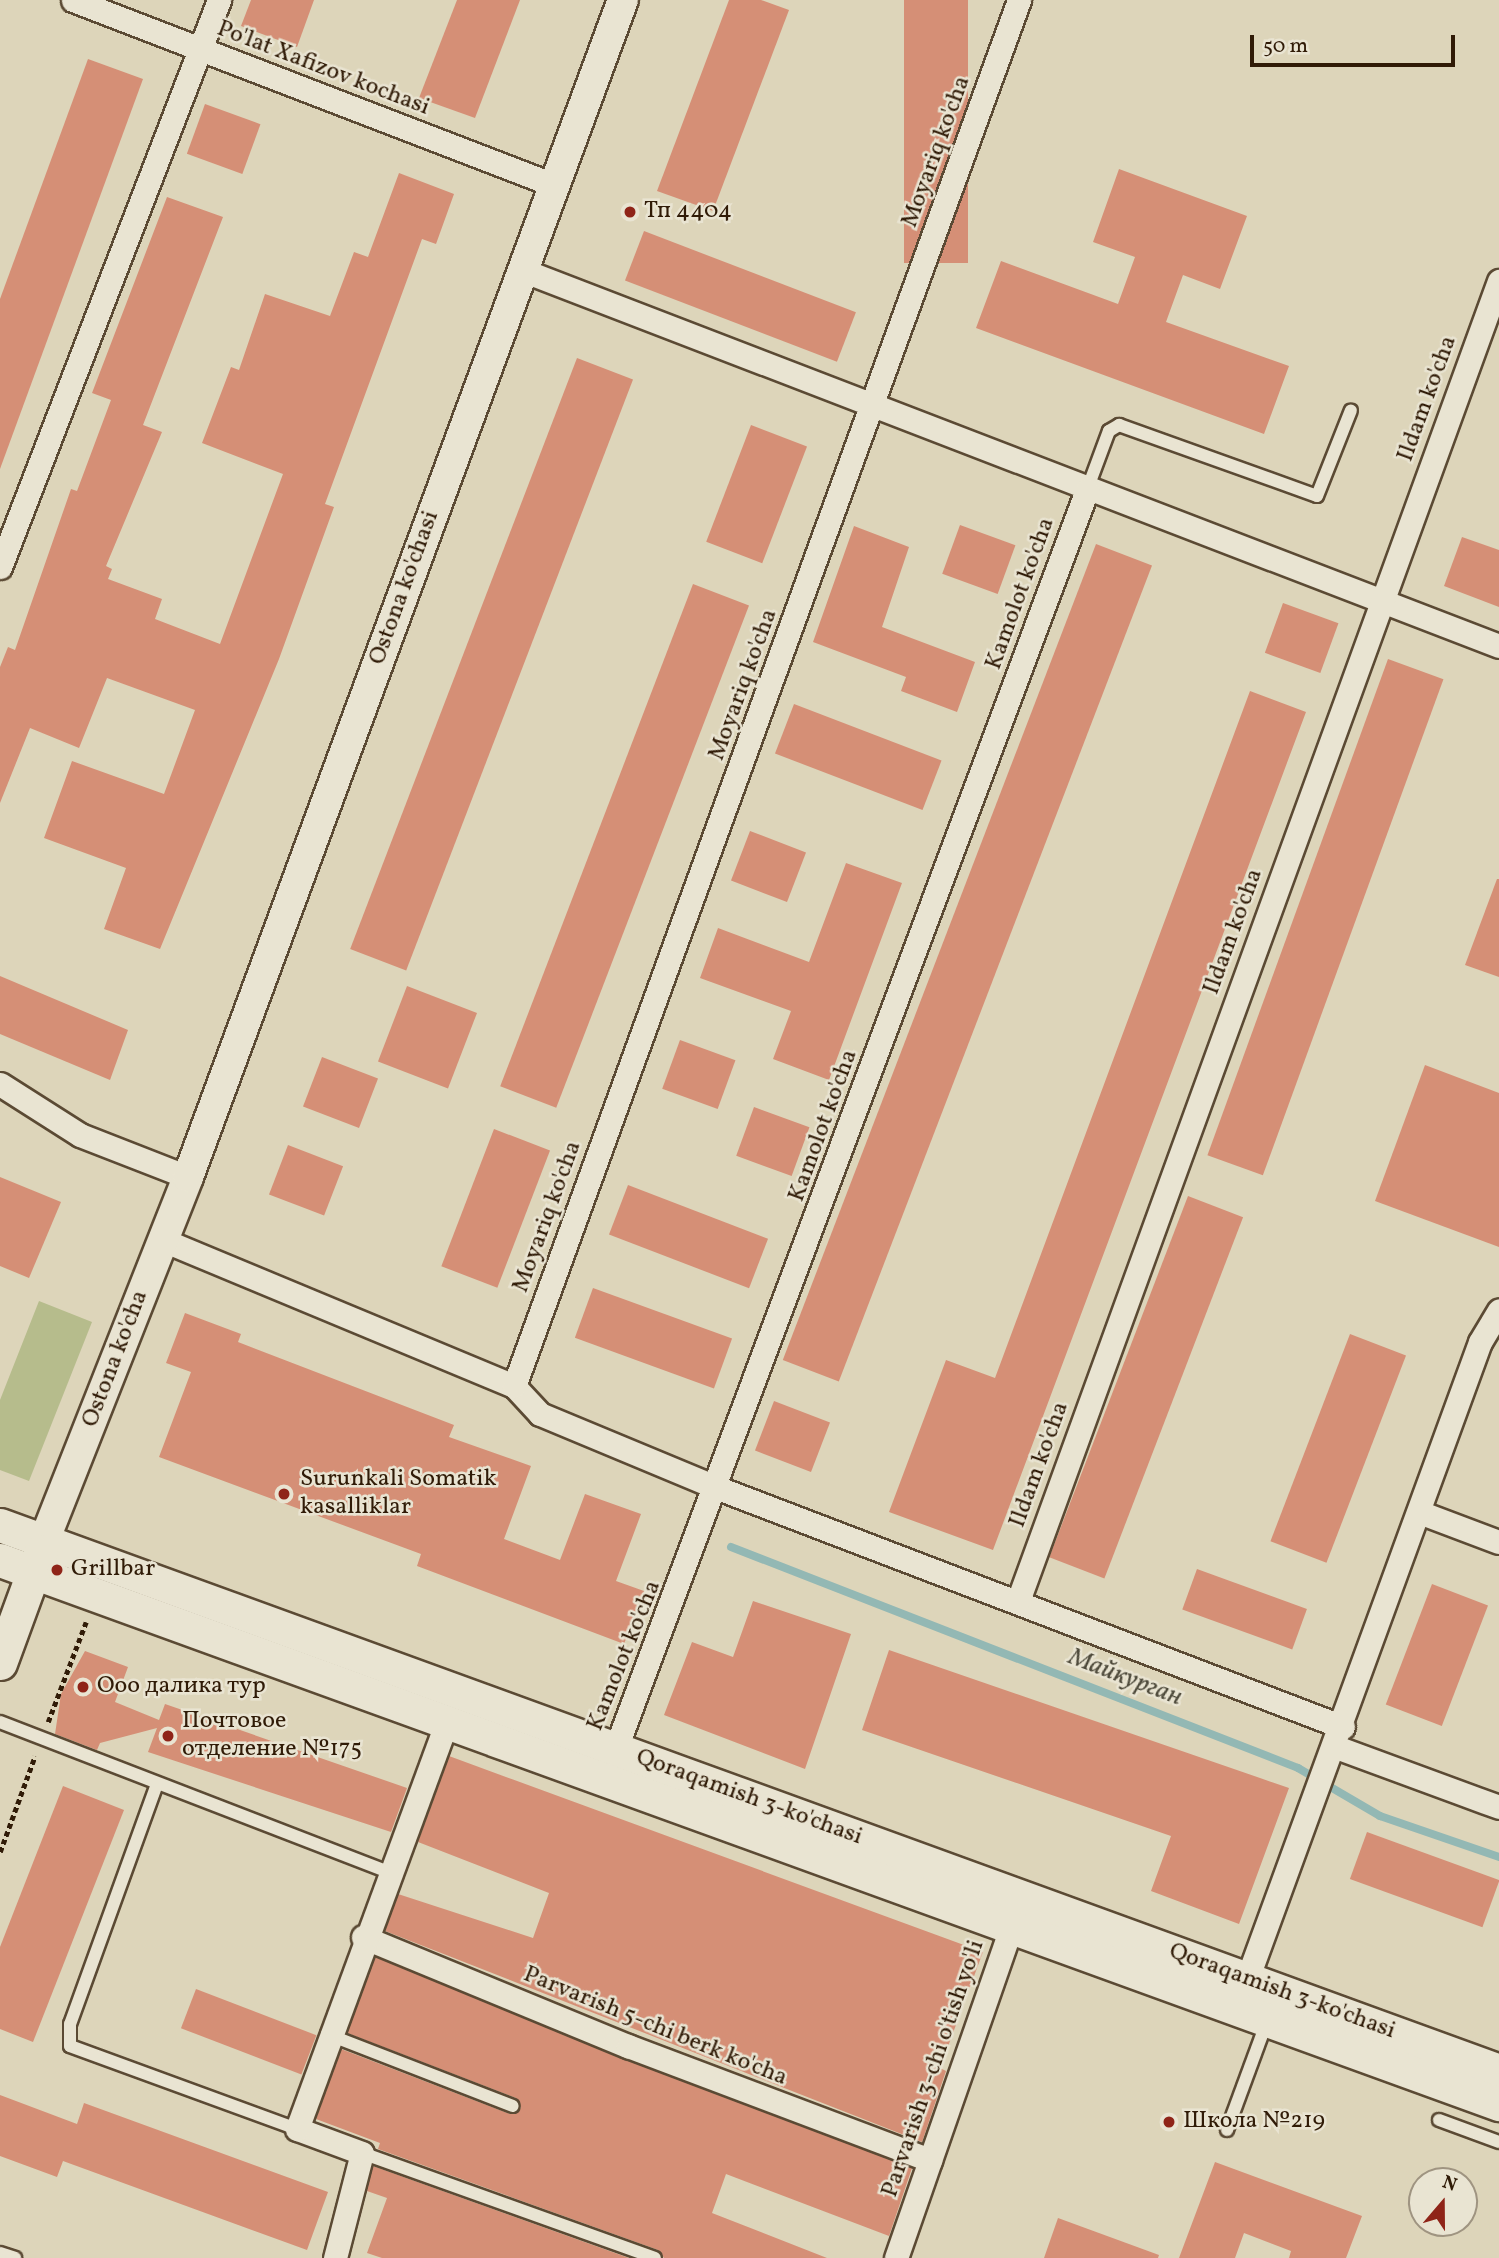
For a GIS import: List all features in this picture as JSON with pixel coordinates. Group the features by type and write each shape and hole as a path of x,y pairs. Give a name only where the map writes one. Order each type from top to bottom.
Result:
{"main road":[{"name":"Qoraqamish 3-ko'chasi","path":"0,1525 610,1763 1241,1994 1499,2071"},
{"path":"0,1558 44,1541"},
{"path":"0,1663 44,1541"},
{"name":"Qoraqamish 3-ko'chasi","path":"0,1558 447,1721 610,1763"},
{"name":"Qoraqamish 3-ko'chasi","path":"1241,1994 1267,2020 1499,2104"}],"street":[{"name":"Po'lat Xafizov kochasi","path":"73,0 554,184"},
{"path":"0,567 219,0"},
{"name":"Ostona ko'chasi","path":"188,1177 623,0"},
{"name":"Moyariq ko'cha","path":"514,1386 873,408 1019,0"},
{"path":"522,270 1087,491 1499,646"},
{"name":"Ildam ko'cha","path":"1018,1601 1499,281"},
{"name":"Kamolot ko'cha","path":"610,1763 696,1547 1087,491"},
{"path":"0,1084 80,1135 188,1177"},
{"name":"Ostona ko'cha","path":"44,1541 188,1177"},
{"path":"163,1240 514,1386 540,1414 715,1496 1018,1601 1499,1807"},
{"path":"1241,1994 1340,1737 1480,1342 1499,1310"},
{"path":"1419,1512 1499,1542"},
{"path":"335,2258 362,2153 297,2129 327,2034 447,1721"},
{"name":"Parvarish 3-chi o'tish yo'li","path":"895,2258 1016,1912"},
{"name":"Parvarish 5-chi berk ko'cha","path":"363,1937 628,2046 930,2160"}],"lane":[{"path":"1087,491 1110,431 1119,425 1317,496 1351,410"},
{"path":"0,1722 389,1872"},
{"path":"157,1784 70,2024 70,2046 297,2129"},
{"path":"1227,2130 1267,2020"},
{"path":"327,2034 513,2106"},
{"path":"1439,2120 1499,2142"},
{"path":"362,2153 655,2258"},
{"path":"0,2253 15,2258"}],"green space":[{"path":"39,1301 92,1322 29,1481 0,1470 0,1400"}],"building":[{"path":"251,0 314,0 297,47 241,26"},
{"path":"457,0 520,0 475,118 419,98"},
{"path":"729,0 761,0 789,10 713,211 657,191"},
{"path":"904,0 968,0 968,263 904,263"},
{"path":"88,59 143,79 0,469 0,299"},
{"path":"205,104 260,124 242,174 187,154"},
{"path":"1119,169 1247,216 1220,289 1183,275 1166,322 1289,366 1264,434 976,328 1001,261 1118,304 1135,257 1093,242"},
{"path":"399,173 454,194 436,244 422,239 325,504 334,507 279,659 160,949 104,929 126,868 44,838 72,761 164,794 195,710 107,678 79,748 30,728 0,803 0,667 8,647 15,650 71,489 77,491 111,400 92,393 167,197 223,217 143,425 162,432 106,566 112,569 108,579 162,599 155,619 220,644 283,474 202,443 231,367 239,370 265,294 330,316 354,252 368,257"},
{"path":"644,231 856,312 837,362 625,280"},
{"path":"577,358 633,380 406,970 350,949"},
{"path":"751,425 807,447 762,563 706,542"},
{"path":"960,525 1015,545 998,594 942,574"},
{"path":"854,526 909,547 882,627 975,662 957,712 901,691 906,677 813,642"},
{"path":"1462,537 1499,550 1499,607 1444,586"},
{"path":"1096,544 1152,566 839,1381 783,1360"},
{"path":"693,584 749,606 556,1108 500,1086"},
{"path":"1283,603 1338,623 1320,673 1265,653"},
{"path":"1388,659 1443,679 1263,1175 1207,1155"},
{"path":"1250,691 1306,712 993,1550 889,1512 946,1360 995,1378"},
{"path":"794,704 942,761 923,810 775,753"},
{"path":"750,831 806,853 787,902 731,880"},
{"path":"846,863 902,883 829,1080 773,1059 791,1011 700,978 718,928 809,962"},
{"path":"1499,879 1499,977 1465,965"},
{"path":"0,976 128,1030 110,1080 0,1034"},
{"path":"407,986 477,1013 448,1088 378,1062"},
{"path":"680,1040 735,1060 718,1109 662,1089"},
{"path":"322,1057 378,1079 359,1128 303,1106"},
{"path":"1425,1065 1499,1093 1499,1247 1375,1201"},
{"path":"754,1107 809,1127 792,1176 736,1156"},
{"path":"494,1129 550,1151 497,1288 441,1266"},
{"path":"288,1145 343,1166 324,1216 269,1194"},
{"path":"0,1177 61,1202 29,1278 0,1266"},
{"path":"628,1185 768,1239 749,1288 609,1234"},
{"path":"1188,1196 1243,1217 1104,1578 1049,1557"},
{"path":"593,1288 732,1339 714,1388 575,1338"},
{"path":"185,1313 241,1334 238,1342 454,1425 449,1437 531,1466 504,1539 560,1560 585,1494 641,1514 616,1581 644,1591 624,1644 417,1566 421,1554 159,1457 191,1372 166,1363"},
{"path":"1350,1334 1406,1356 1326,1563 1270,1541"},
{"path":"774,1401 830,1423 811,1472 755,1450"},
{"path":"1197,1569 1307,1609 1292,1649 1182,1609"},
{"path":"1432,1584 1488,1606 1442,1726 1386,1704"},
{"path":"753,1601 851,1634 805,1769 664,1715 692,1642 733,1657"},
{"path":"889,1650 1289,1788 1239,1924 1151,1891 1171,1836 862,1730"},
{"path":"85,1651 128,1667 115,1702 159,1720 165,1704 407,1788 391,1832 148,1752 157,1728 100,1743 97,1750 55,1734 61,1694"},
{"path":"449,1756 983,1952 940,2068 946,2071 922,2142 385,1931 398,1894 533,1938 549,1893 418,1842"},
{"path":"63,1786 124,1810 33,2042 0,2029 0,1947"},
{"path":"1367,1832 1499,1880 1482,1927 1350,1879"},
{"path":"375,1957 912,2168 889,2236 726,2174 712,2213 827,2258 664,2258 658,2250 378,2149 380,2143 316,2119 341,2049 510,2114 521,2108 516,2098 347,2033"},
{"path":"196,1989 316,2035 301,2074 181,2028"},
{"path":"0,2095 77,2124 84,2103 328,2192 307,2250 63,2161 57,2177 0,2156"},
{"path":"1215,2162 1362,2216 1346,2258 1289,2258 1291,2251 1244,2233 1235,2258 1179,2258"},
{"path":"373,2166 629,2258 382,2258 367,2253 387,2198 367,2191"},
{"path":"1058,2218 1159,2255 1158,2258 1044,2258"}],"waterway":[{"name":"Майкурган","path":"731,1547 1298,1768 1380,1816 1499,1857"}],"place":[{"name":"Тп 4404","path":"630,212"},
{"name":"Surunkali Somatik kasalliklar","path":"284,1494"},
{"name":"Grillbar","path":"57,1570"},
{"name":"Ооо далика тур","path":"83,1687"},
{"name":"Почтовое отделение №175","path":"168,1736"},
{"name":"Школа №219","path":"1169,2122"}]}
